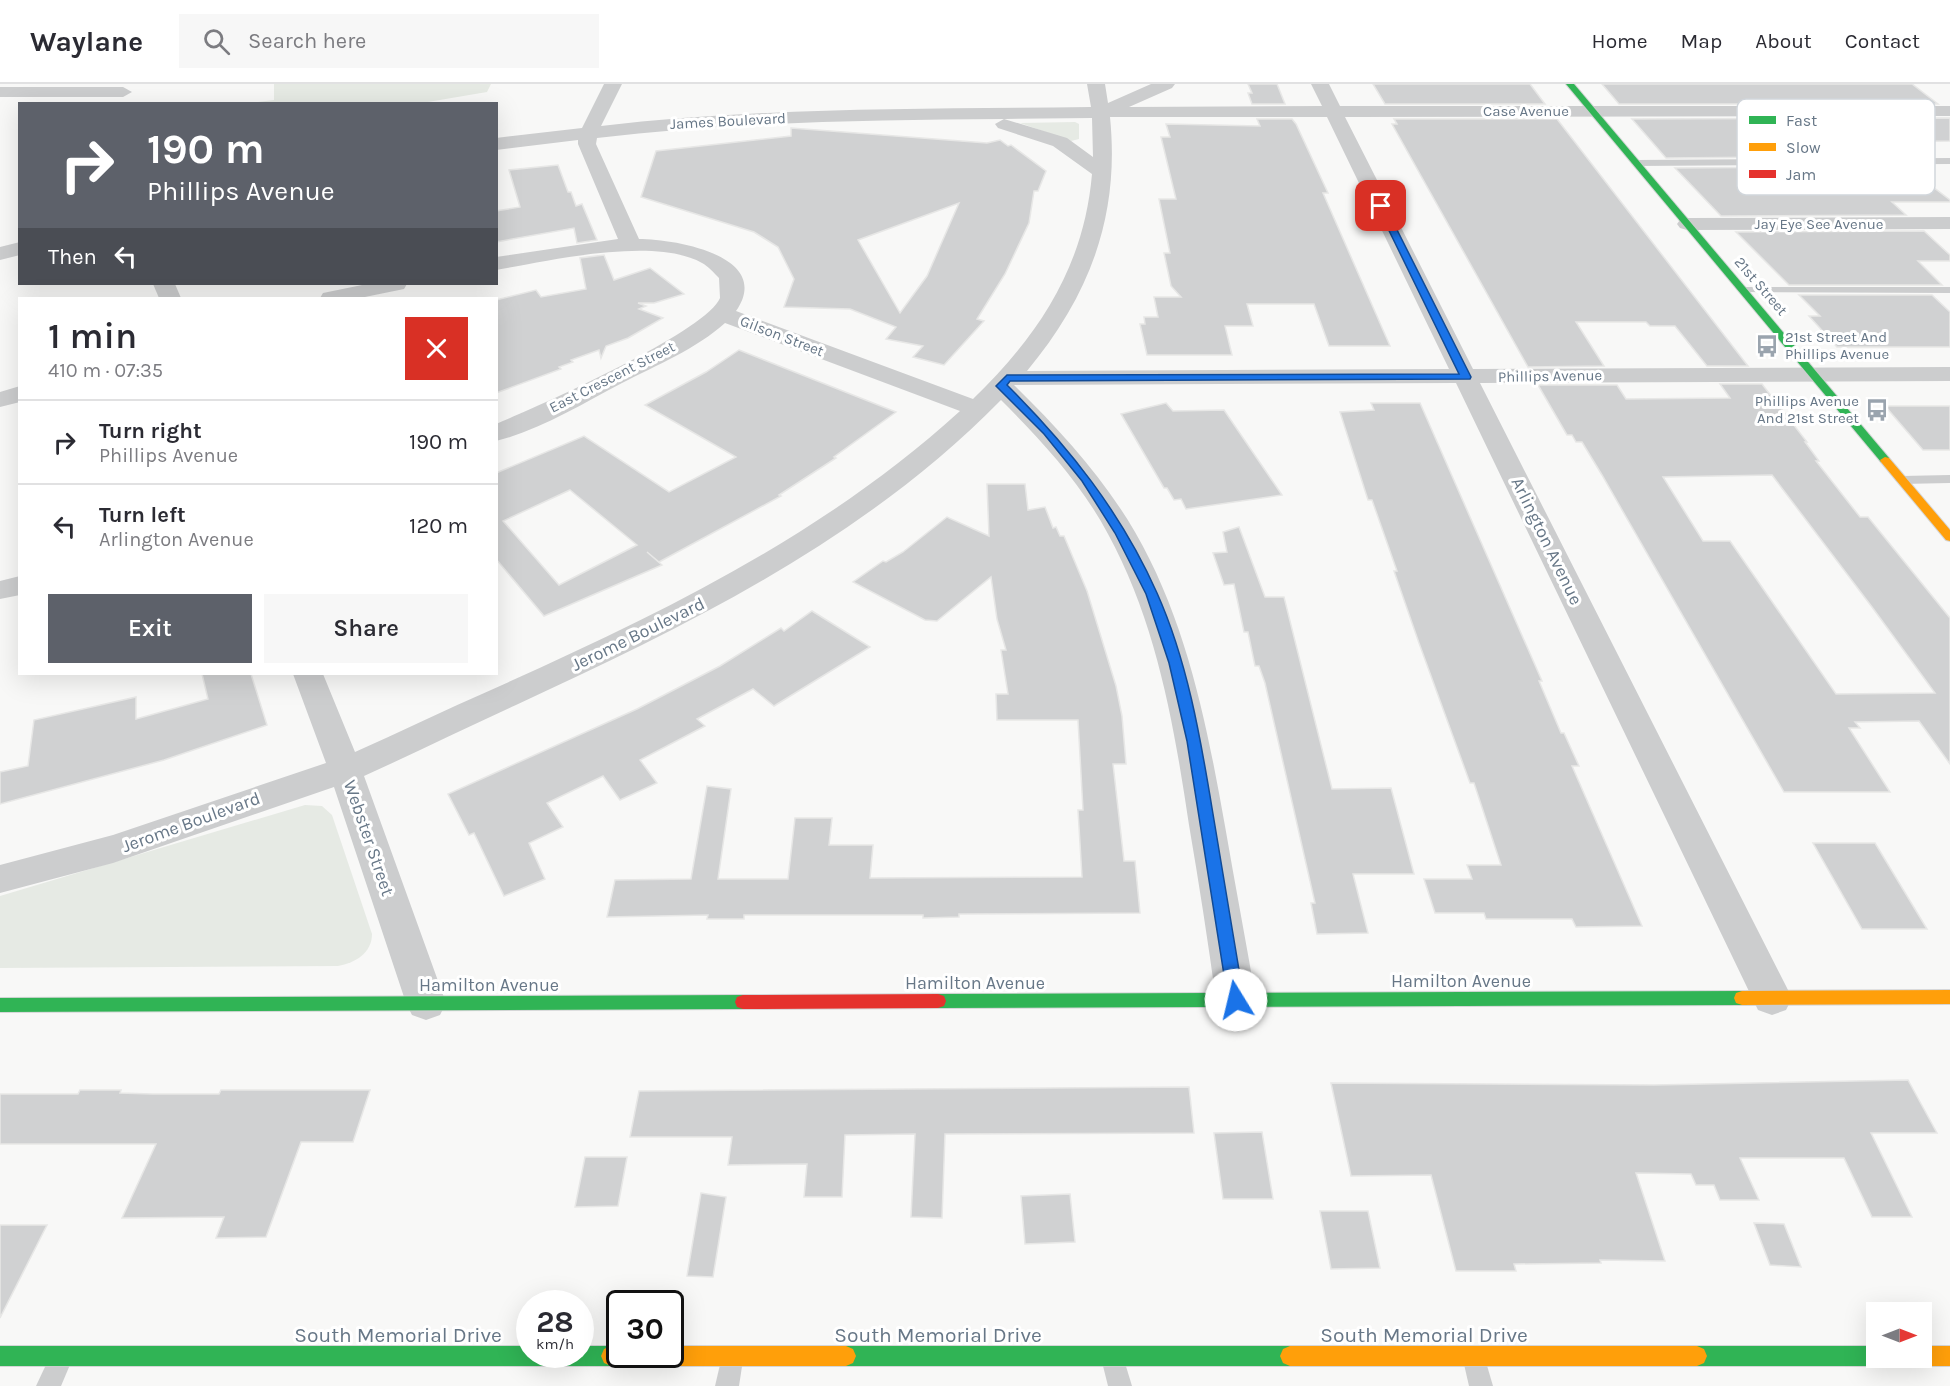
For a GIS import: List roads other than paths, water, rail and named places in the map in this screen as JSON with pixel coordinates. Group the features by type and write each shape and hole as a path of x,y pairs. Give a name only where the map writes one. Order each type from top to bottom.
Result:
{"street":[{"path":"498,264 631,244 587,144 589,132 613,84"},
{"name":"Jerome Boulevard","path":"0,879 111,850 345,770 612,649 725,591 820,533 900,477 977,410 1004,382 1042,336 1072,289 1090,246 1100,205 1103,112 1096,84"},
{"path":"1103,112 1166,84"},
{"name":"Arlington Avenue","path":"1320,84 1772,998"},
{"name":"21st Street","path":"1570,84 1950,537"},
{"path":"0,92 123,93"},
{"name":"Case Avenue","path":"1103,112 1737,111"},
{"name":"James Boulevard","path":"498,144 589,132 755,118 1103,112"},
{"name":"James Boulevard","path":"961,115 1043,134 1074,150 1101,171"},
{"name":"Jay Eye See Avenue","path":"1687,224 1950,223"},
{"name":"Gilson Street","path":"631,244 689,250 709,258 724,268 730,276 734,290 732,299 722,314 977,410"},
{"path":"0,254 18,249"},
{"path":"336,297 391,285"},
{"name":"East Crescent Street","path":"498,432 609,381 677,344 722,314"},
{"name":"Phillips Avenue","path":"1004,382 1950,374"},
{"path":"1004,382 1048,431 1086,479 1121,533 1152,594 1176,663 1194,741 1236,1000"},
{"path":"0,400 18,394"},
{"path":"0,590 18,586"},
{"name":"Webster Street","path":"308,675 345,770 426,1003"},
{"name":"Hamilton Avenue","path":"0,1005 1950,997"},
{"name":"South Memorial Drive","path":"0,1356 1866,1356"},
{"path":"1932,1356 1950,1356"}],"lane":[{"path":"1935,161 1950,161"},
{"path":"1636,163 1737,162"},
{"path":"1742,289 1950,290"},
{"path":"1902,480 1950,479"},
{"path":"48,1386 61,1356"},
{"path":"727,1386 732,1356"},
{"path":"1112,1356 1120,1386"},
{"path":"1475,1356 1481,1386"}],"place":[{"name":"21st Street And Phillips Avenue","path":"1767,346"},
{"name":"Phillips Avenue And 21st Street","path":"1877,410"}]}
